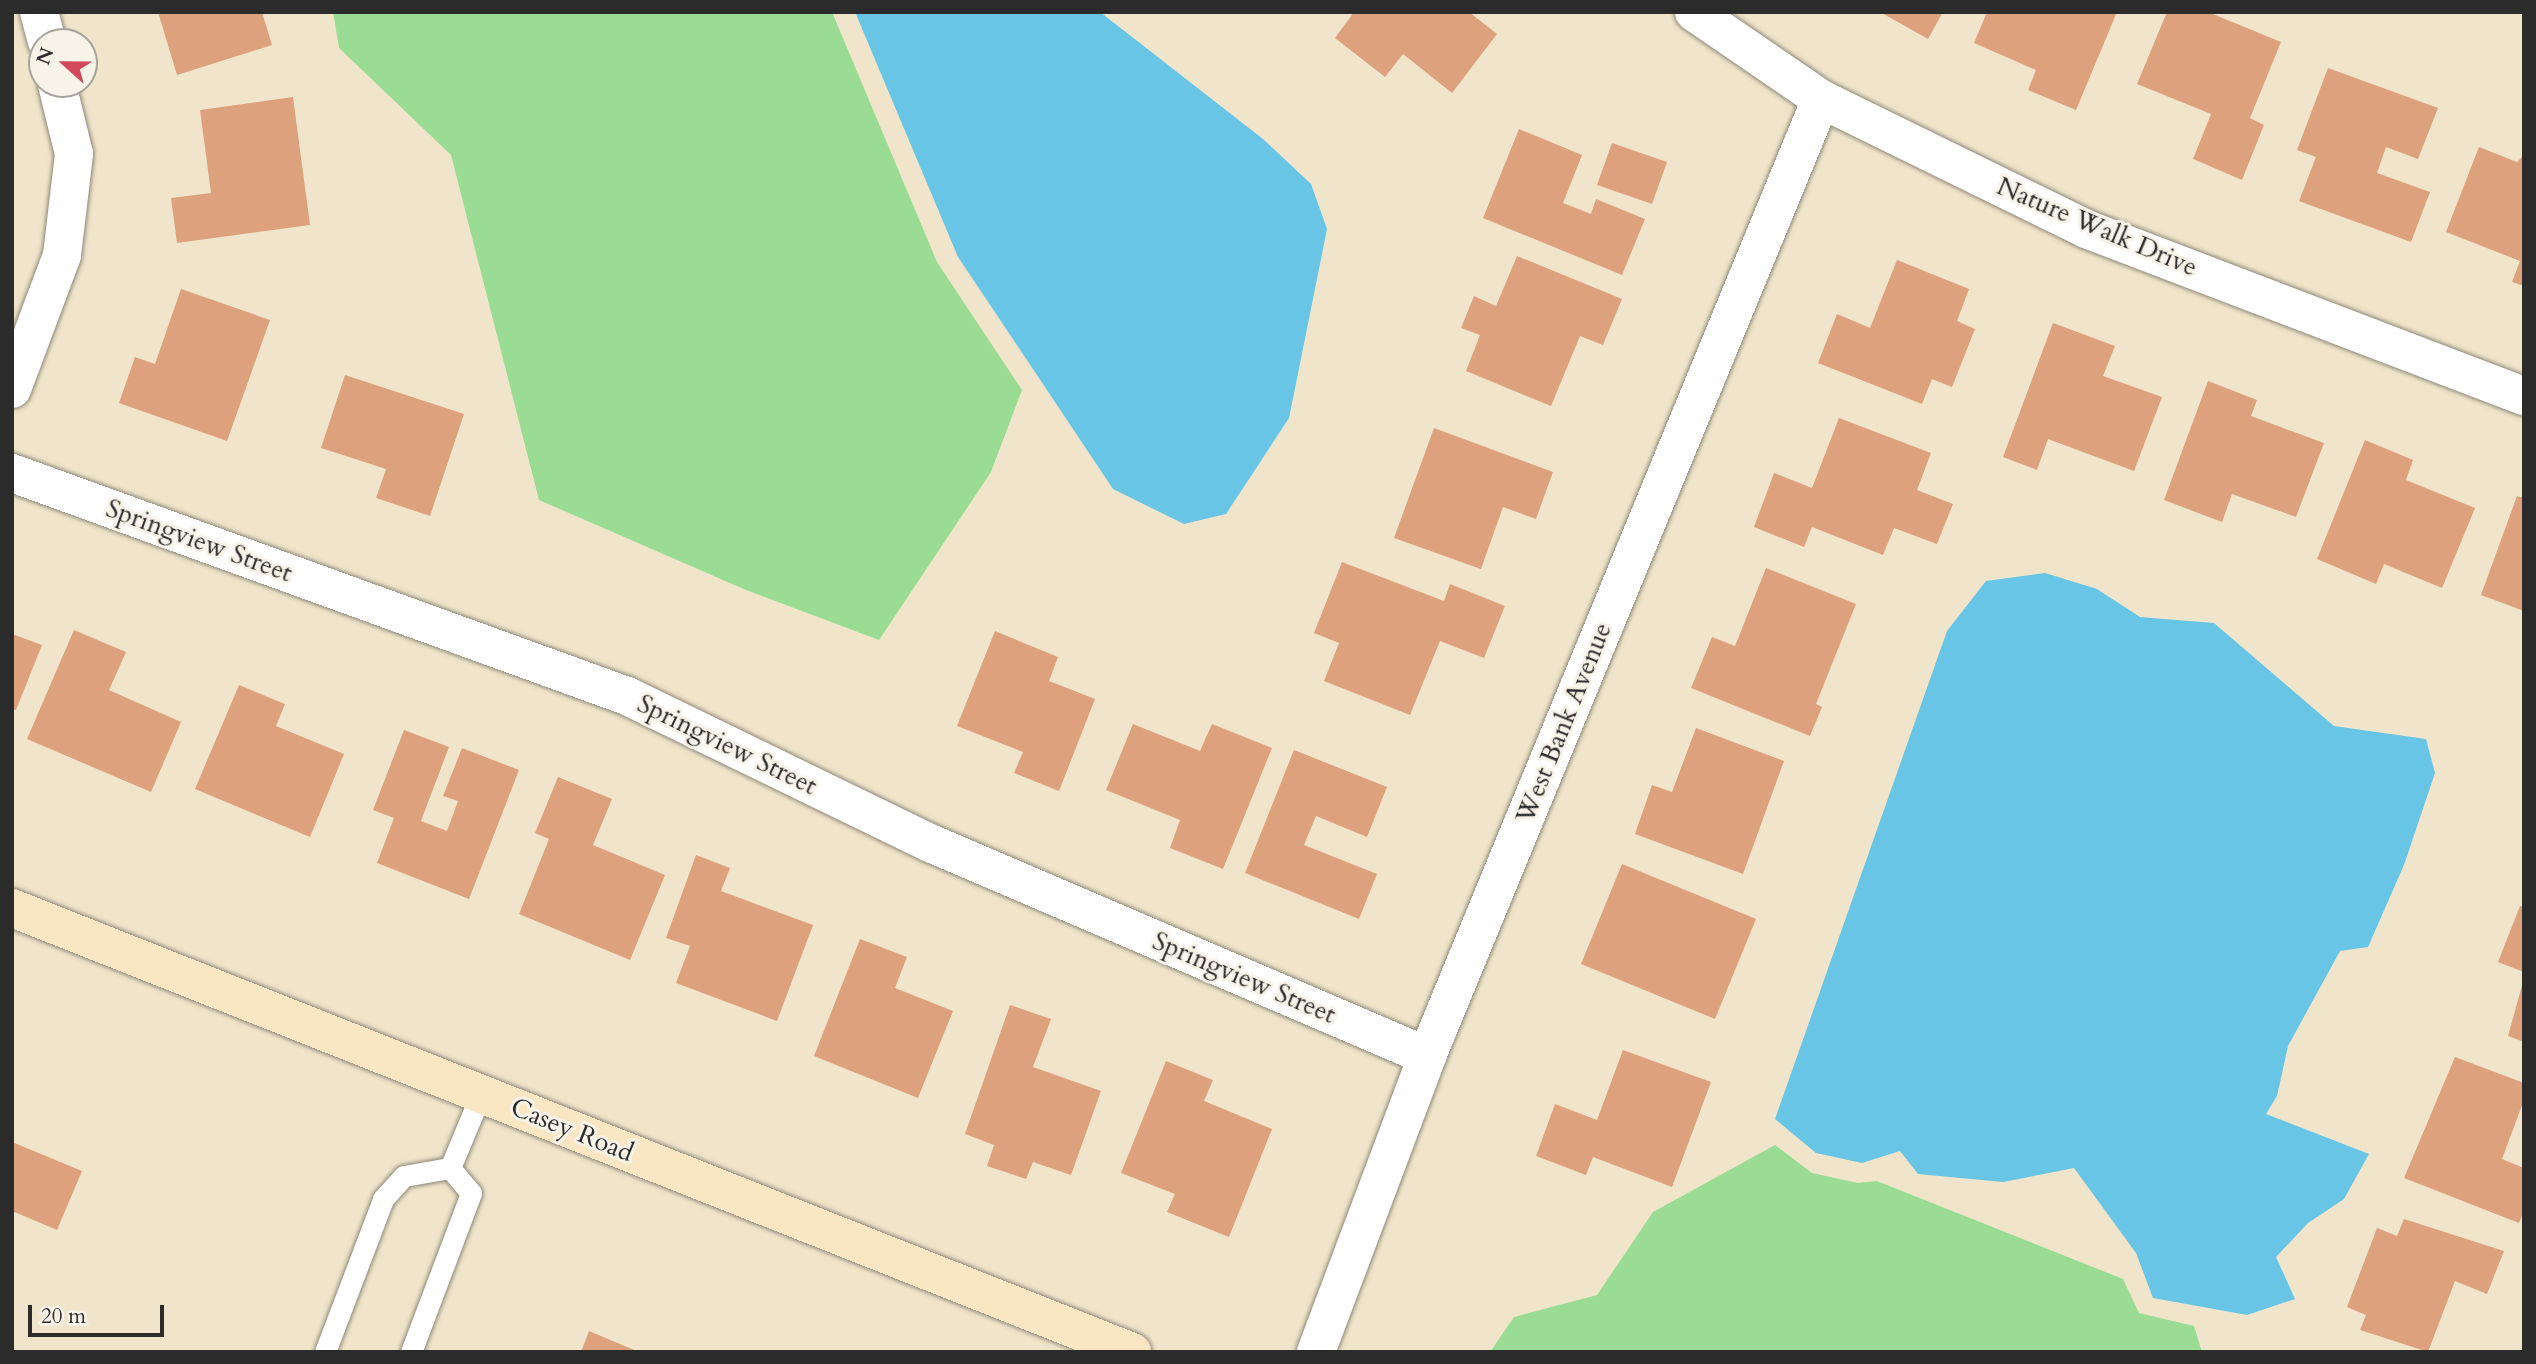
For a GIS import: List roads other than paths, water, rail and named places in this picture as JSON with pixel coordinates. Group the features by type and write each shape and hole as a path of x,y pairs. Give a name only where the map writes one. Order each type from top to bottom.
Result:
{"street":[{"name":"Nature Walk Drive","path":"1693,12 1822,99 2086,229 2524,396"},
{"path":"12,389 62,255 74,153 60,98"},
{"name":"West Bank Avenue","path":"1316,1352 1427,1056 1822,99"},
{"name":"Springview Street","path":"12,473 626,696 930,843 1427,1056"},
{"name":"Casey Road","path":"12,908 1132,1352"}],"lane":[{"path":"450,1168 481,1094"},
{"path":"325,1352 383,1199 404,1176 450,1168"},
{"path":"411,1352 471,1193 450,1168"}],"water":[{"path":"855,12 1100,12 1263,139 1311,184 1327,229 1289,418 1226,514 1184,524 1113,489 958,257"},
{"path":"2045,573 2097,589 2140,617 2214,623 2334,726 2426,739 2435,773 2404,865 2368,947 2340,951 2288,1046 2277,1096 2266,1114 2369,1154 2344,1199 2308,1223 2276,1257 2295,1299 2247,1315 2153,1298 2136,1253 2074,1168 2003,1182 1918,1174 1900,1151 1862,1163 1816,1153 1775,1119 1947,631 1986,581"}]}
